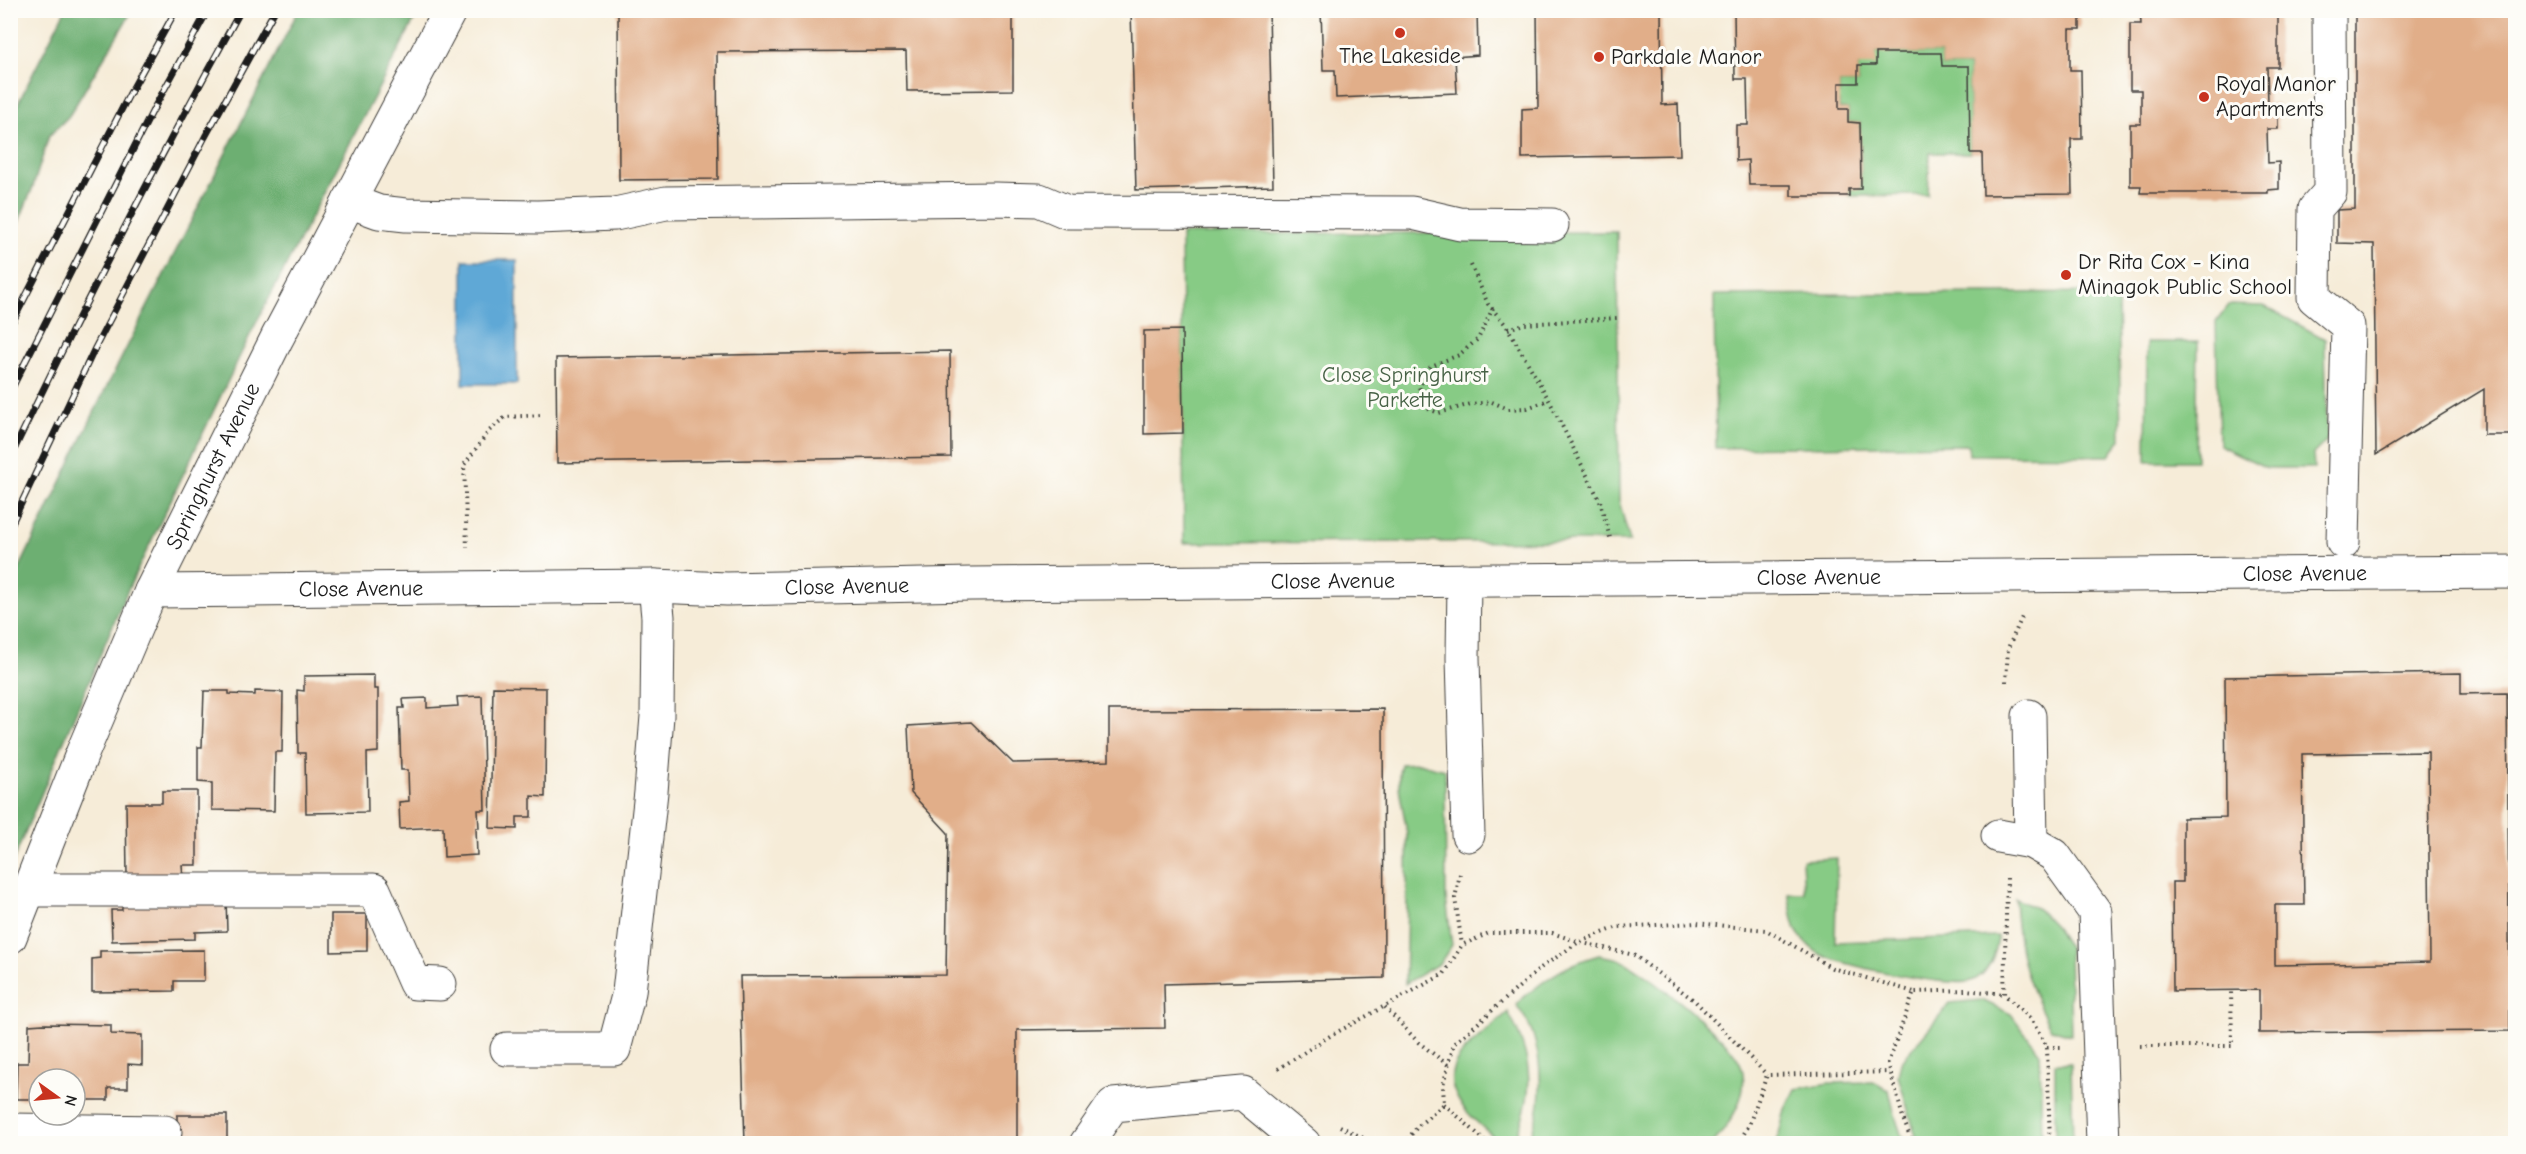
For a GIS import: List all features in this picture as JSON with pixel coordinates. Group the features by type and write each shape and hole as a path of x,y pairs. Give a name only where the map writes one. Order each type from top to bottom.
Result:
{"street":[{"name":"Springhurst Avenue","path":"10,937 82,754 151,591 349,201 450,10"},
{"path":"2329,10 2330,192 2315,209 2314,298 2348,326 2343,542"},
{"path":"349,201 379,212 406,215 538,216 615,214 666,203 995,199 1039,201 1067,212 1412,213 1460,224 1552,225"},
{"name":"Close Avenue","path":"151,591 656,586 727,589 971,584 2516,572"},
{"path":"1464,580 1463,658 1468,835"},
{"path":"507,1049 614,1049 629,992 651,792 657,716 656,586"},
{"path":"2029,716 2031,842"},
{"path":"1998,836 2031,842 2054,855 2094,912 2103,1143"},
{"path":"28,890 374,890 415,983 440,984"},
{"path":"1086,1143 1113,1105 1243,1093 1304,1143"},
{"path":"10,1130 165,1132"}],"path":[{"path":"1460,224 1462,244 1493,308 1508,329 1549,400 1599,501 1607,522 1612,548"},
{"path":"1493,308 1478,339 1459,355 1431,366 1419,387 1426,408 1440,413 1471,404 1492,402 1508,409 1527,408 1549,400"},
{"path":"1508,329 1524,324 1617,318"},
{"path":"468,559 464,465 489,431 505,417 541,415"},
{"path":"1462,945 1455,898 1468,835"},
{"path":"1489,1143 1444,1104 1443,1084 1454,1044 1542,967 1579,942 1618,927 1696,923 1766,930 1832,968 1914,992 1966,990 2004,994 2031,1019 2047,1047 2049,1143"},
{"path":"1243,1093 1330,1036 1444,974 1462,945 1489,933 1552,933 1634,955 1695,1001 1767,1075 1890,1072"},
{"path":"2004,994 2007,936"},
{"path":"2047,1047 2232,1046 2231,990"},
{"path":"1913,1143 1904,1121 1888,1063 1914,992"},
{"path":"1385,1006 1418,1042 1448,1065"},
{"path":"1738,1143 1749,1125 1767,1075"},
{"path":"1404,1143 1418,1126 1444,1104"}],"green space":[{"path":"65,10 132,11 69,116 49,136 33,187 11,241 11,117"},
{"path":"298,11 419,11 251,333 127,592 11,866 11,586 101,398"},
{"path":"1876,53 1941,53 1942,66 1969,66 1970,153 1930,153 1928,195 1849,196 1849,189 1861,189 1860,123 1848,122 1848,109 1839,109 1839,83 1858,83 1858,65"},
{"name":"Close Springhurst Parkette","path":"1617,232 1619,501 1630,541 1184,543 1181,234"},
{"path":"2111,292 2111,299 2118,300 2121,439 2109,456 1969,455 1968,445 1716,448 1714,295"},
{"path":"2229,305 2264,306 2325,339 2327,440 2313,454 2314,468 2267,468 2219,445 2216,322"},
{"path":"2147,342 2198,342 2196,461 2146,461"},
{"path":"1418,763 1445,770 1446,898 1452,945 1440,963 1405,984 1407,837 1399,772 1401,764"},
{"path":"1837,858 1835,942 1998,936 1994,956 1987,969 1971,981 1941,981 1869,969 1818,953 1798,933 1788,893 1804,893 1802,860"},
{"path":"2015,899 2038,909 2056,928 2069,949 2071,1035 2051,1029 2035,996 2024,967 2018,936"},
{"path":"1599,955 1621,960 1668,992 1734,1053 1741,1065 1743,1075 1741,1097 1732,1118 1713,1143 1527,1143 1537,1116 1540,1072 1531,1029 1516,1004 1554,975"},
{"path":"1982,1000 2011,1014 2040,1053 2042,1143 1918,1143 1898,1076 1901,1062 1950,1003"},
{"path":"1508,1012 1523,1045 1529,1076 1526,1107 1514,1141 1501,1143 1462,1105 1455,1093 1452,1081 1453,1069 1460,1056"},
{"path":"2055,1063 2071,1063 2073,1143 2055,1143"},
{"path":"1873,1082 1889,1090 1904,1143 1777,1143 1785,1109 1796,1089 1829,1083"}],"water":[{"path":"463,260 517,260 517,384 463,384"}],"building":[{"path":"618,10 1013,10 1013,90 907,91 906,51 717,52 718,179 619,180"},
{"path":"1131,10 1269,10 1273,186 1136,190"},
{"name":"The Lakeside","path":"1321,10 1477,10 1478,55 1455,57 1457,93 1336,98 1335,70 1323,70"},
{"name":"Parkdale Manor","path":"1537,10 1661,10 1662,105 1678,104 1680,155 1522,158 1522,109 1538,108"},
{"path":"1734,10 2080,10 2080,29 2070,29 2070,70 2081,70 2082,139 2071,139 2072,194 1983,195 1982,153 1970,153 1969,66 1942,66 1941,53 1876,53 1876,65 1858,65 1858,83 1839,83 1839,109 1848,109 1848,122 1860,123 1861,189 1849,189 1849,196 1791,196 1791,185 1749,185 1748,160 1736,161 1736,125 1748,125 1747,79 1735,79"},
{"name":"Royal Manor Apartments","path":"2140,10 2278,10 2278,67 2267,67 2268,104 2278,104 2278,129 2267,129 2268,163 2279,162 2279,189 2268,190 2268,193 2140,193 2141,186 2130,186 2130,124 2141,124 2141,90 2130,90 2130,24 2141,24"},
{"path":"2355,10 2516,10 2516,435 2484,435 2484,389 2376,455 2374,244 2337,243 2337,210 2355,209"},
{"path":"1182,330 1183,433 1144,434 1144,331"},
{"path":"950,351 951,457 557,463 556,358"},
{"path":"2461,673 2461,694 2507,693 2510,1031 2259,1033 2259,990 2173,991 2172,882 2183,882 2183,818 2226,817 2225,677","holes":["2428,752 2430,962 2275,965 2275,905 2304,905 2302,754"]},
{"path":"374,675 374,689 378,689 378,752 367,753 368,812 306,813 305,753 298,753 297,690 304,691 304,676"},
{"path":"493,687 546,688 545,797 531,796 531,817 517,817 517,829 490,828"},
{"path":"204,691 229,691 229,694 255,695 255,691 283,692 282,752 275,752 274,811 212,810 212,783 198,782 198,747 202,747"},
{"path":"482,696 485,810 478,810 477,855 444,857 443,827 400,829 399,802 409,801 408,770 401,770 399,708 404,708 403,699 427,698 427,708 458,706 457,697"},
{"path":"1383,709 1384,978 1164,984 1165,1028 1017,1030 1017,1144 745,1144 740,976 946,975 948,833 911,793 908,726 971,722 1013,763 1109,761 1109,710"},
{"path":"162,791 197,791 197,865 182,865 183,876 127,877 126,803 162,803"},
{"path":"226,899 227,931 195,932 195,939 112,941 111,910 122,910 122,901"},
{"path":"331,914 367,914 367,951 331,952"},
{"path":"204,950 204,981 174,981 174,991 92,992 92,959 100,958 100,951"},
{"path":"29,1025 111,1025 111,1034 142,1035 142,1065 128,1064 128,1088 108,1088 108,1100 87,1100 87,1067 27,1067 27,1099 16,1099 17,1063 28,1063"},
{"path":"177,1115 227,1115 227,1143 177,1143"}],"railway":[{"path":"10,327 129,95 176,10"},
{"path":"10,392 153,110 208,10"},
{"path":"10,458 122,232 241,10"},
{"path":"10,527 95,348 205,137 275,10"}],"place":[{"name":"The Lakeside","path":"1400,33"},
{"name":"Parkdale Manor","path":"1599,57"},
{"name":"Royal Manor Apartments","path":"2204,97"},
{"name":"Dr Rita Cox - Kina Minagok Public School","path":"2066,275"}]}
